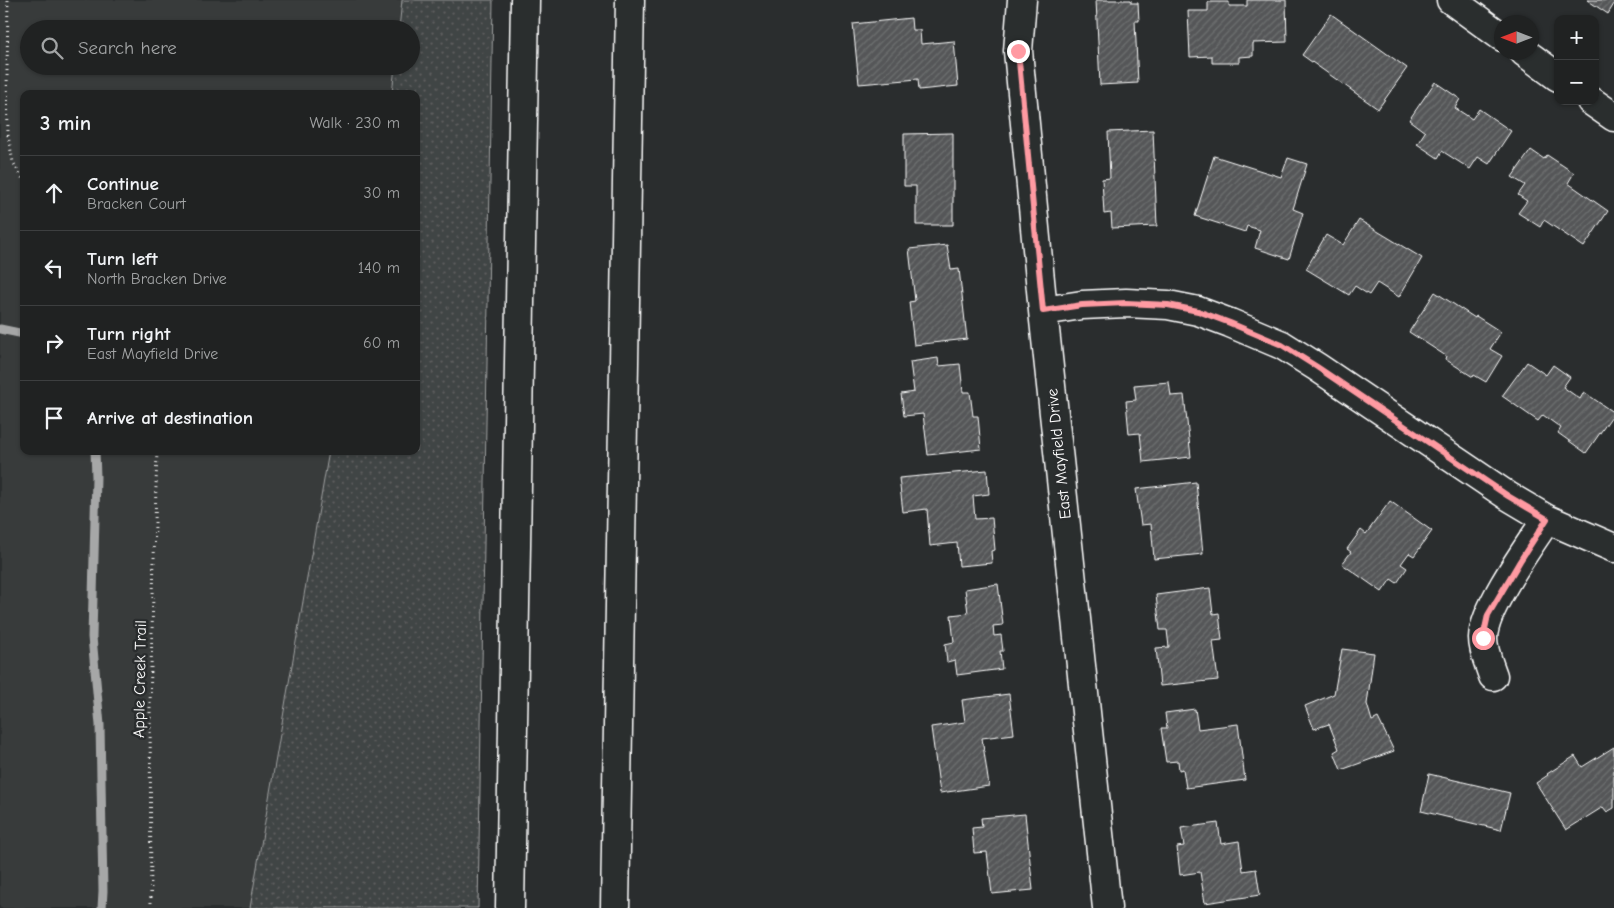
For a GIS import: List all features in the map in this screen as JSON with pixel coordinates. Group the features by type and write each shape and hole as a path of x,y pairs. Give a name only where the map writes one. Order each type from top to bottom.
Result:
{"main road":[{"path":"510,908 525,0"},
{"path":"615,908 630,0"},
{"name":"East Mayfield Drive","path":"1022,0 1018,51 1043,311 1107,908"},
{"path":"1451,0 1494,31"},
{"path":"1535,60 1554,74"},
{"path":"1597,105 1614,117"},
{"path":"1043,311 1082,305 1126,303 1168,305 1198,311 1230,323 1282,345 1508,496 1547,519 1614,548"},
{"path":"1493,676 1487,660 1483,638 1488,615 1547,519"}],"path":[{"path":"8,0 8,134 13,162 20,173"},
{"name":"Apple Creek Trail","path":"151,908 150,704 157,455"}],"shaded area":[{"path":"0,0 402,0 400,20 20,20 20,75 394,75 392,90 20,90 20,455 328,455 250,908 0,908"},
{"path":"402,0 493,0 478,908 250,908 328,455 420,455 420,90 392,90 394,75 420,75 420,20 400,20"}],"building":[{"path":"1096,0 1131,0 1131,3 1138,3 1139,21 1135,21 1138,83 1100,85"},
{"path":"1247,0 1286,0 1287,42 1253,43 1253,56 1239,57 1239,63 1212,63 1212,56 1190,57 1188,11 1208,11 1208,2 1229,2 1229,6 1247,6"},
{"path":"1587,0 1614,0 1614,4 1608,14"},
{"path":"1331,14 1407,68 1378,109 1302,55"},
{"path":"911,18 912,30 920,30 921,44 954,41 958,86 919,90 918,79 859,84 853,24"},
{"path":"1435,82 1460,99 1455,108 1472,119 1479,109 1511,131 1489,164 1478,157 1470,169 1442,151 1438,158 1417,144 1425,132 1409,120"},
{"path":"1153,130 1157,226 1112,228 1111,213 1104,214 1102,179 1110,178 1108,132"},
{"path":"953,133 953,225 916,225 916,186 904,186 904,134"},
{"path":"1531,150 1544,159 1547,155 1574,173 1568,183 1608,211 1584,247 1544,220 1540,227 1518,213 1527,201 1518,195 1525,185 1512,177"},
{"path":"1214,156 1281,177 1288,158 1307,164 1293,209 1303,213 1289,259 1255,248 1260,230 1247,226 1245,232 1195,216"},
{"path":"1359,220 1422,258 1399,297 1377,283 1369,295 1355,286 1349,295 1306,269 1326,235 1343,245"},
{"path":"947,245 951,270 959,269 967,339 914,345 909,302 915,301 909,249"},
{"path":"1435,292 1475,318 1476,316 1501,332 1490,349 1502,356 1486,382 1474,375 1473,377 1445,359 1446,356 1409,332"},
{"path":"938,358 939,366 960,364 963,392 970,392 973,416 978,416 981,449 928,455 923,414 904,416 901,394 914,392 910,362"},
{"path":"1527,362 1546,375 1553,365 1570,377 1563,387 1580,399 1584,392 1614,413 1586,453 1558,433 1561,428 1543,415 1538,421 1502,396"},
{"path":"1169,382 1171,396 1184,395 1191,457 1143,462 1140,433 1129,434 1126,401 1136,400 1134,385"},
{"path":"987,470 989,494 973,496 975,519 992,518 995,550 991,551 992,563 959,566 957,543 930,546 927,509 903,512 899,478"},
{"path":"1196,482 1203,554 1154,559 1151,524 1141,525 1136,489"},
{"path":"1390,501 1432,531 1414,556 1409,553 1401,564 1407,568 1397,583 1391,579 1382,592 1342,564 1351,552 1347,549 1361,530 1366,534"},
{"path":"998,584 1003,625 993,626 994,636 1001,635 1003,651 1000,651 1002,669 957,675 955,660 947,662 945,644 954,642 951,615 968,613 965,589"},
{"path":"1210,588 1213,614 1219,613 1222,640 1213,641 1218,680 1160,686 1156,648 1169,647 1167,630 1160,630 1156,595"},
{"path":"1342,649 1374,653 1367,704 1372,721 1378,718 1394,751 1341,770 1334,752 1339,749 1329,724 1314,729 1305,706 1334,694"},
{"path":"1009,694 1014,734 982,738 989,786 940,793 931,727 965,722 962,700"},
{"path":"1195,709 1198,729 1238,724 1245,780 1186,788 1183,769 1179,770 1178,761 1166,762 1161,728 1167,728 1165,713"},
{"path":"1614,747 1614,808 1607,812 1603,807 1566,830 1536,783 1575,756 1582,767"},
{"path":"1429,774 1510,793 1501,830 1421,811"},
{"path":"1025,814 1033,890 992,894 987,852 974,853 972,828 982,827 981,818"},
{"path":"1218,823 1221,844 1239,841 1243,871 1256,869 1260,895 1205,903 1200,872 1180,875 1177,847 1184,846 1181,828"}],"waterway":[{"path":"0,329 20,333"},
{"path":"95,455 92,637 100,725 102,908"}],"route":[{"path":"1018,51 1043,311 1082,305 1126,303 1168,305 1198,311 1230,323 1282,345 1408,427 1508,496 1547,519 1488,615 1483,638"}]}
